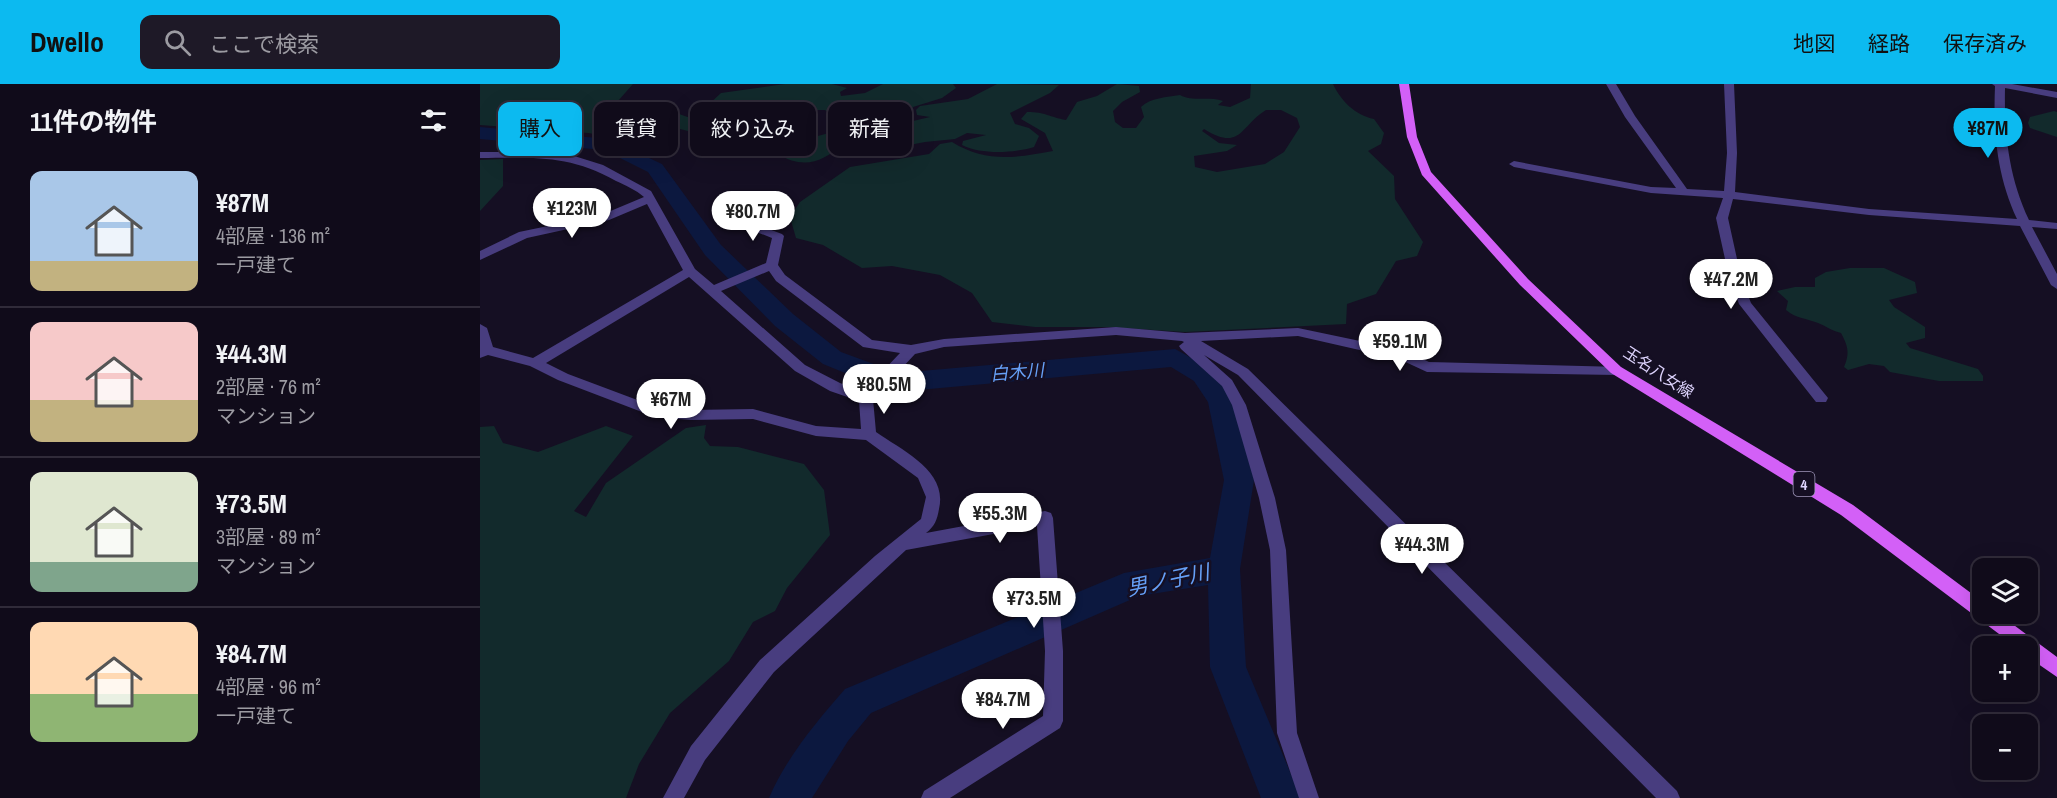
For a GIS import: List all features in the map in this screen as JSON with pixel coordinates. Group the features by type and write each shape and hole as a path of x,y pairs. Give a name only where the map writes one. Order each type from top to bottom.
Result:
{"main road":[{"name":"玉名八女線","path":"1404,84 1412,137 1426,173 1524,282 1616,370 1847,510 1972,604"},
{"name":"玉名八女線","path":"1999,624 2057,668"}],"street":[{"path":"1611,84 1629,117 1684,192"},
{"path":"1729,84 1732,153 1729,195 1722,218 1729,258 1745,304 1821,398"},
{"path":"2057,95 1999,84 1998,132 2011,195 2023,224 2057,285"},
{"path":"480,155 548,155 571,158 621,177 647,192 690,271 711,291 800,368 835,387 869,394"},
{"path":"1514,164 1625,186 1729,195 1869,212 1963,217 2057,226"},
{"path":"480,256 528,232 602,219 651,198"},
{"path":"711,291 767,266 778,236 735,220"},
{"path":"767,266 868,344 906,356"},
{"path":"535,363 690,271"},
{"path":"480,328 484,351 535,363 563,377 655,412 690,415 753,414 816,431 869,435 924,474 934,497 928,522 767,666 698,753 673,798"},
{"path":"869,435 869,394 906,356 944,343 1116,331 1179,337 1298,332 1403,355 1428,367 1616,370"},
{"path":"1179,337 1227,383 1239,405 1268,498 1278,550 1287,733 1309,798"},
{"path":"1179,337 1243,372 1670,798"},
{"path":"902,544 1045,518 1054,651 1053,721 931,798"}],"green space":[{"path":"480,84 633,84 618,102 594,102 594,134 582,133 582,102 498,102 498,126 480,125"},
{"path":"785,84 832,84 847,88 840,92 841,96 865,93 883,84 953,84 956,88 942,98 913,107 912,109 912,102 828,102 828,112 816,110 816,102 711,102 721,93"},
{"path":"997,84 1059,85 1050,93 1010,113 1015,124 1029,128 1039,136 1034,147 1008,152 988,152 962,145 963,141 986,135 967,133 955,139 912,144 912,119 913,121 930,117 917,115 916,110 920,106 968,99"},
{"path":"1117,84 1139,86 1140,92 1122,102 1113,111 1115,122 1123,128 1136,128 1144,117 1141,107 1159,98 1180,95 1223,101 1218,105 1230,107 1250,98 1251,84 1333,84 1349,106 1374,119 1384,133 1381,144 1368,151 1394,176 1395,199 1423,242 1417,256 1396,261 1376,294 1347,304 1346,324 1185,332 1108,327 1035,327 992,322 972,293 940,275 892,266 862,268 823,245 796,238 790,217 800,202 850,167 929,154 940,144 952,142 965,149 989,156 1026,156 1053,151 1045,133 1021,119 1027,112 1033,112 1066,120 1077,102 1097,96","holes":["1266,110 1281,110 1297,118 1300,127 1284,152 1265,164 1217,172 1195,167 1194,156 1227,151 1237,145 1219,143 1202,131 1204,129 1226,138 1233,137"]},
{"path":"2057,112 2057,137 2030,128 2028,123 2030,117"},
{"path":"678,114 690,118 690,132 678,130"},
{"path":"828,133 827,156 812,162 804,162 782,156 816,156 816,136"},
{"path":"503,159 503,186 480,211 480,160"},
{"path":"1850,268 1884,268 1915,282 1917,293 1889,300 1894,307 1925,327 1925,338 1906,343 1910,348 1978,369 1983,376 1983,381 1939,381 1890,372 1884,366 1869,364 1848,370 1844,367 1847,350 1841,333 1790,313 1786,310 1788,301 1777,291 1795,287 1815,287 1815,278 1826,272"},
{"path":"706,425 704,438 710,446 738,447 804,464 824,490 830,535 787,588 775,611 753,622 729,661 670,713 639,764 626,798 480,798 480,427 494,426 503,443 538,452 606,426 633,436 574,511 586,517 606,483 686,428"}],"waterway":[{"name":"白木川","path":"480,133 608,145 655,168 713,250 784,320 832,358 896,383 1175,358 1203,375 1221,401 1239,480 1224,569"},
{"name":"男ノ子川","path":"789,798 835,728 858,701 1136,583 1224,569"},
{"name":"白木川","path":"1224,569 1228,667 1281,798"}]}
